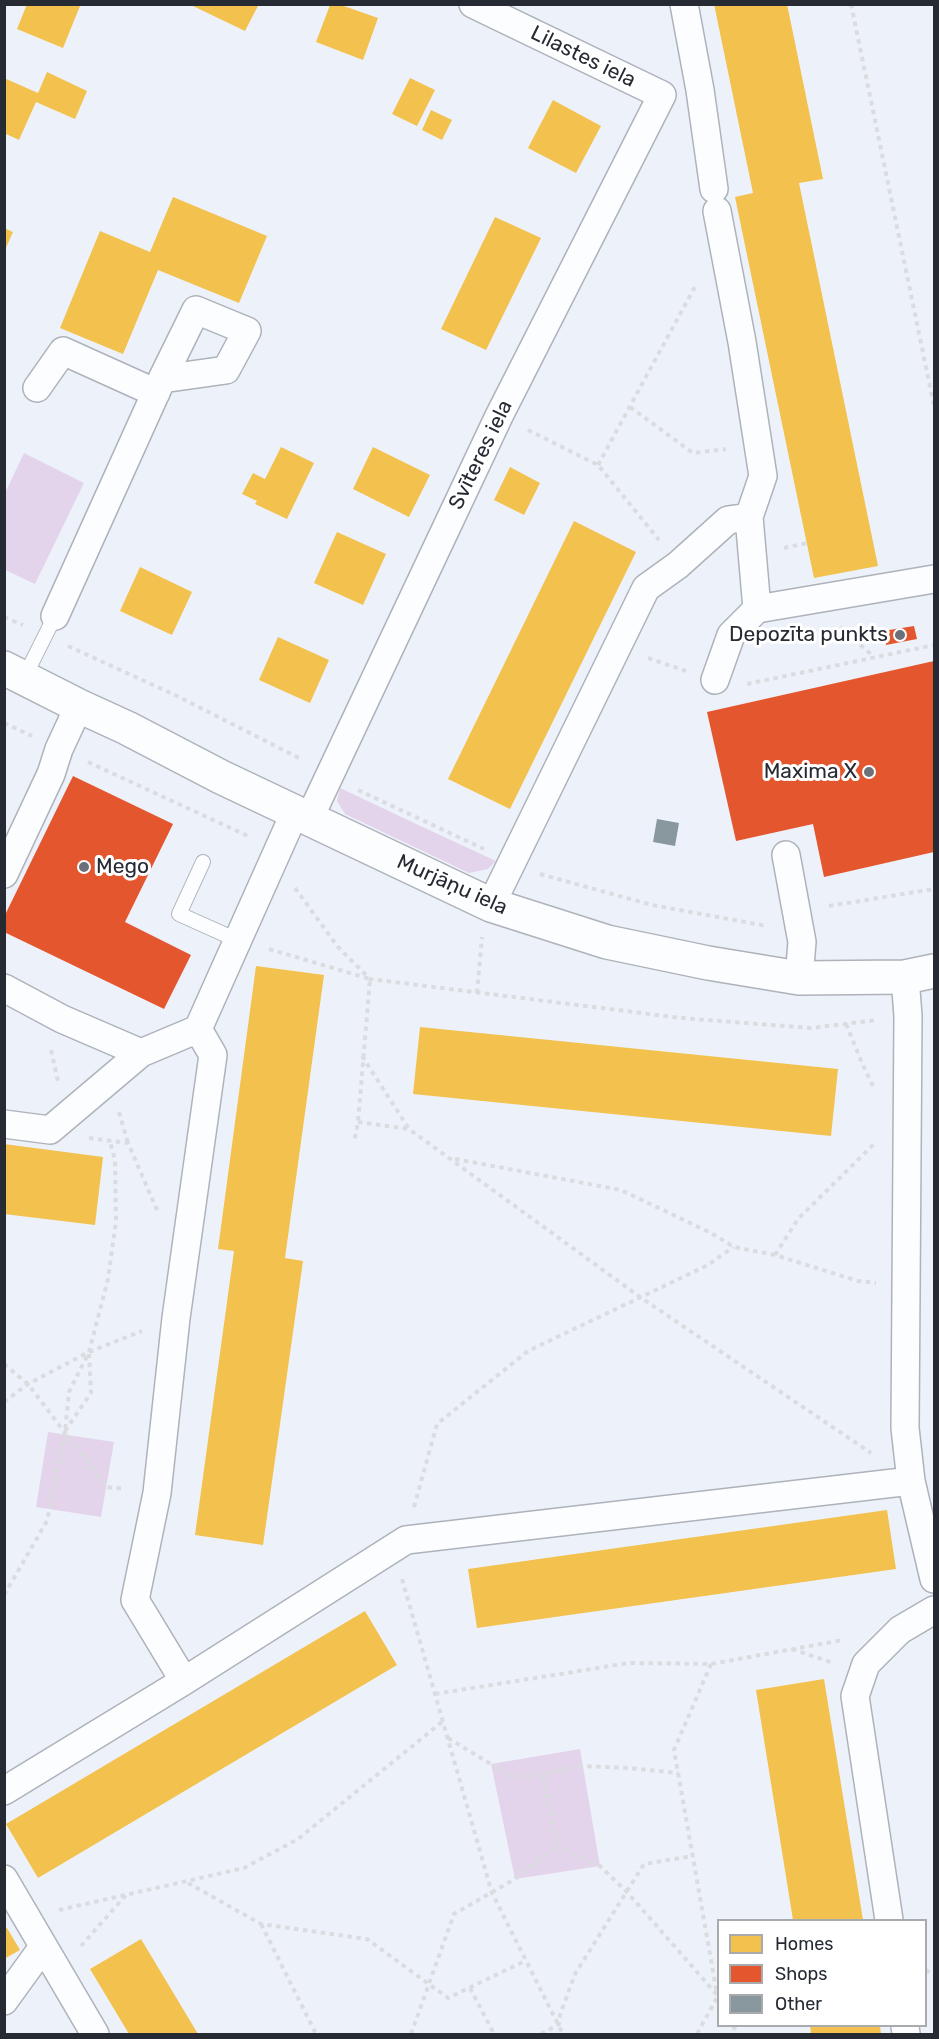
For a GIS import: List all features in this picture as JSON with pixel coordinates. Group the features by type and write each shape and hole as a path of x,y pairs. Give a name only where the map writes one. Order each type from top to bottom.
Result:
{"street":[{"name":"Lilastes iela","path":"473,4 662,95"},
{"path":"684,4 763,476 748,517 757,609"},
{"path":"662,95 700,90"},
{"name":"Svīteres iela","path":"198,1029 274,859 330,773 500,416 662,95"},
{"path":"37,388 63,351 159,386 50,626"},
{"path":"491,905 646,588 678,565 728,520 748,517"},
{"path":"715,680 731,635 757,609 934,579"},
{"name":"Murjāņu iela","path":"14,673 302,816 491,905 607,942 708,963 799,978 920,974"},
{"path":"4,874 51,774 59,749 79,706"},
{"path":"786,855 802,942 799,978"},
{"path":"920,974 908,1016 906,1428 911,1481 934,1579"},
{"path":"4,987 62,1019 141,1053"},
{"path":"4,1124 58,1124 141,1053 198,1029 213,1055 176,1318 158,1493 135,1600 184,1681"},
{"path":"4,1791 184,1681 399,1544 911,1481"},
{"path":"889,1919 855,1696 866,1664 900,1630 934,1610"},
{"path":"4,1879 95,2034"},
{"path":"4,2001 43,1947"}],"lane":[{"path":"14,673 50,626"},
{"path":"203,862 179,914 237,940"}],"path":[{"path":"851,4 934,406"},
{"path":"598,465 722,237"},
{"path":"630,407 693,453 759,445"},
{"path":"500,416 598,465 678,565"},
{"path":"4,617 50,626 177,696 330,773 366,794 534,872 652,905 782,929 833,904 934,889"},
{"path":"617,648 734,688 934,645"},
{"path":"59,749 264,844 338,947 370,979"},
{"path":"477,993 483,921 491,905"},
{"path":"237,940 370,979 693,1019 811,1028 908,1016"},
{"path":"354,1143 358,1122 370,979"},
{"path":"43,1009 58,1124 110,1142 128,1143 160,1216"},
{"path":"846,1024 875,1089"},
{"path":"362,1056 410,1129 640,1296 911,1481"},
{"path":"358,1122 410,1129"},
{"path":"4,1595 46,1521 64,1432 69,1392 89,1353 108,1279 116,1221 114,1160 110,1142"},
{"path":"775,1255 798,1219 876,1142"},
{"path":"452,1158 621,1190 711,1233 734,1247 775,1255 858,1281 906,1286"},
{"path":"563,2034 492,1893 442,1722 399,1544 437,1424 528,1351 708,1265 734,1247"},
{"path":"4,1402 28,1384 89,1353 176,1318"},
{"path":"64,1432 91,1393 89,1353"},
{"path":"4,1364 28,1384 106,1487 158,1493"},
{"path":"435,1694 629,1663 711,1664 845,1640"},
{"path":"791,1649 836,1665 859,1685"},
{"path":"711,1664 674,1750 717,1991"},
{"path":"26,1918 244,1868 298,1839 442,1722"},
{"path":"447,1737 512,1777 583,1766 678,1773"},
{"path":"543,1774 557,1846"},
{"path":"411,2034 454,1914 515,1880 557,1846"},
{"path":"557,1846 600,1866 627,1892 717,1996"},
{"path":"559,2024 575,1974 644,1864 693,1856"},
{"path":"188,1882 261,1924 367,1939 448,1998 525,1961"},
{"path":"58,1972 126,1895"},
{"path":"261,1924 316,2034"},
{"path":"470,1989 494,2034"},
{"path":"697,2034 717,1999"},
{"path":"541,2034 559,2024"}],"shaded area":[{"path":"24,453 84,483 35,584 5,570 5,493"},
{"path":"340,788 496,861 488,869 469,873 345,814 337,801"},
{"path":"48,1432 114,1442 101,1517 36,1507"},
{"path":"580,1749 600,1866 515,1879 491,1764"}],"building: Homes":[{"path":"27,4 80,6 63,48 17,29"},
{"path":"194,4 259,4 245,31 193,6"},
{"path":"714,4 787,4 823,179 799,183 878,566 814,578 735,197 753,193"},
{"path":"330,5 341,5 378,18 363,60 316,42"},
{"path":"47,72 87,91 75,119 36,102 19,140 4,133 4,78 38,93"},
{"path":"410,78 435,90 417,126 392,114"},
{"path":"553,100 601,126 576,173 528,148"},
{"path":"431,110 452,120 442,140 422,130"},
{"path":"173,197 267,236 239,303 158,270 123,354 60,328 100,231 150,252"},
{"path":"495,217 541,238 486,350 441,329"},
{"path":"4,228 13,232 4,252"},
{"path":"281,447 314,463 287,519 255,504 257,501 242,494 253,473 265,479"},
{"path":"373,447 430,475 409,517 353,489"},
{"path":"510,467 540,483 524,515 494,500"},
{"path":"574,521 636,552 510,809 448,779"},
{"path":"337,532 386,554 363,605 314,583"},
{"path":"140,567 192,592 172,635 120,611"},
{"path":"278,637 329,660 310,703 259,680"},
{"path":"256,966 324,975 285,1258 303,1261 263,1545 195,1535 234,1251 218,1249"},
{"path":"420,1027 838,1069 831,1136 413,1094"},
{"path":"4,1144 103,1157 95,1225 4,1214"},
{"path":"887,1510 896,1569 477,1628 468,1569"},
{"path":"365,1611 397,1665 38,1878 6,1824"},
{"path":"824,1679 863,1919 793,1919 756,1690"},
{"path":"7,1928 20,1950 4,1959 4,1929"},
{"path":"141,1939 198,2034 129,2034 90,1969"},
{"path":"810,2027 880,2027 881,2034 811,2034"}],"building: Shops":[{"name":"Depozīta punkts","path":"914,626 917,639 886,645 883,631"},
{"path":"934,661 934,852 824,877 813,824 736,841 707,712"},
{"path":"73,776 173,824 125,922 191,955 164,1009 4,932 4,917"}],"building: Other":[{"path":"657,819 679,823 675,846 653,842"}],"place":[{"name":"Depozīta punkts","path":"900,635"},
{"name":"Maxima X","path":"869,772"},
{"name":"Mego","path":"84,867"}]}
